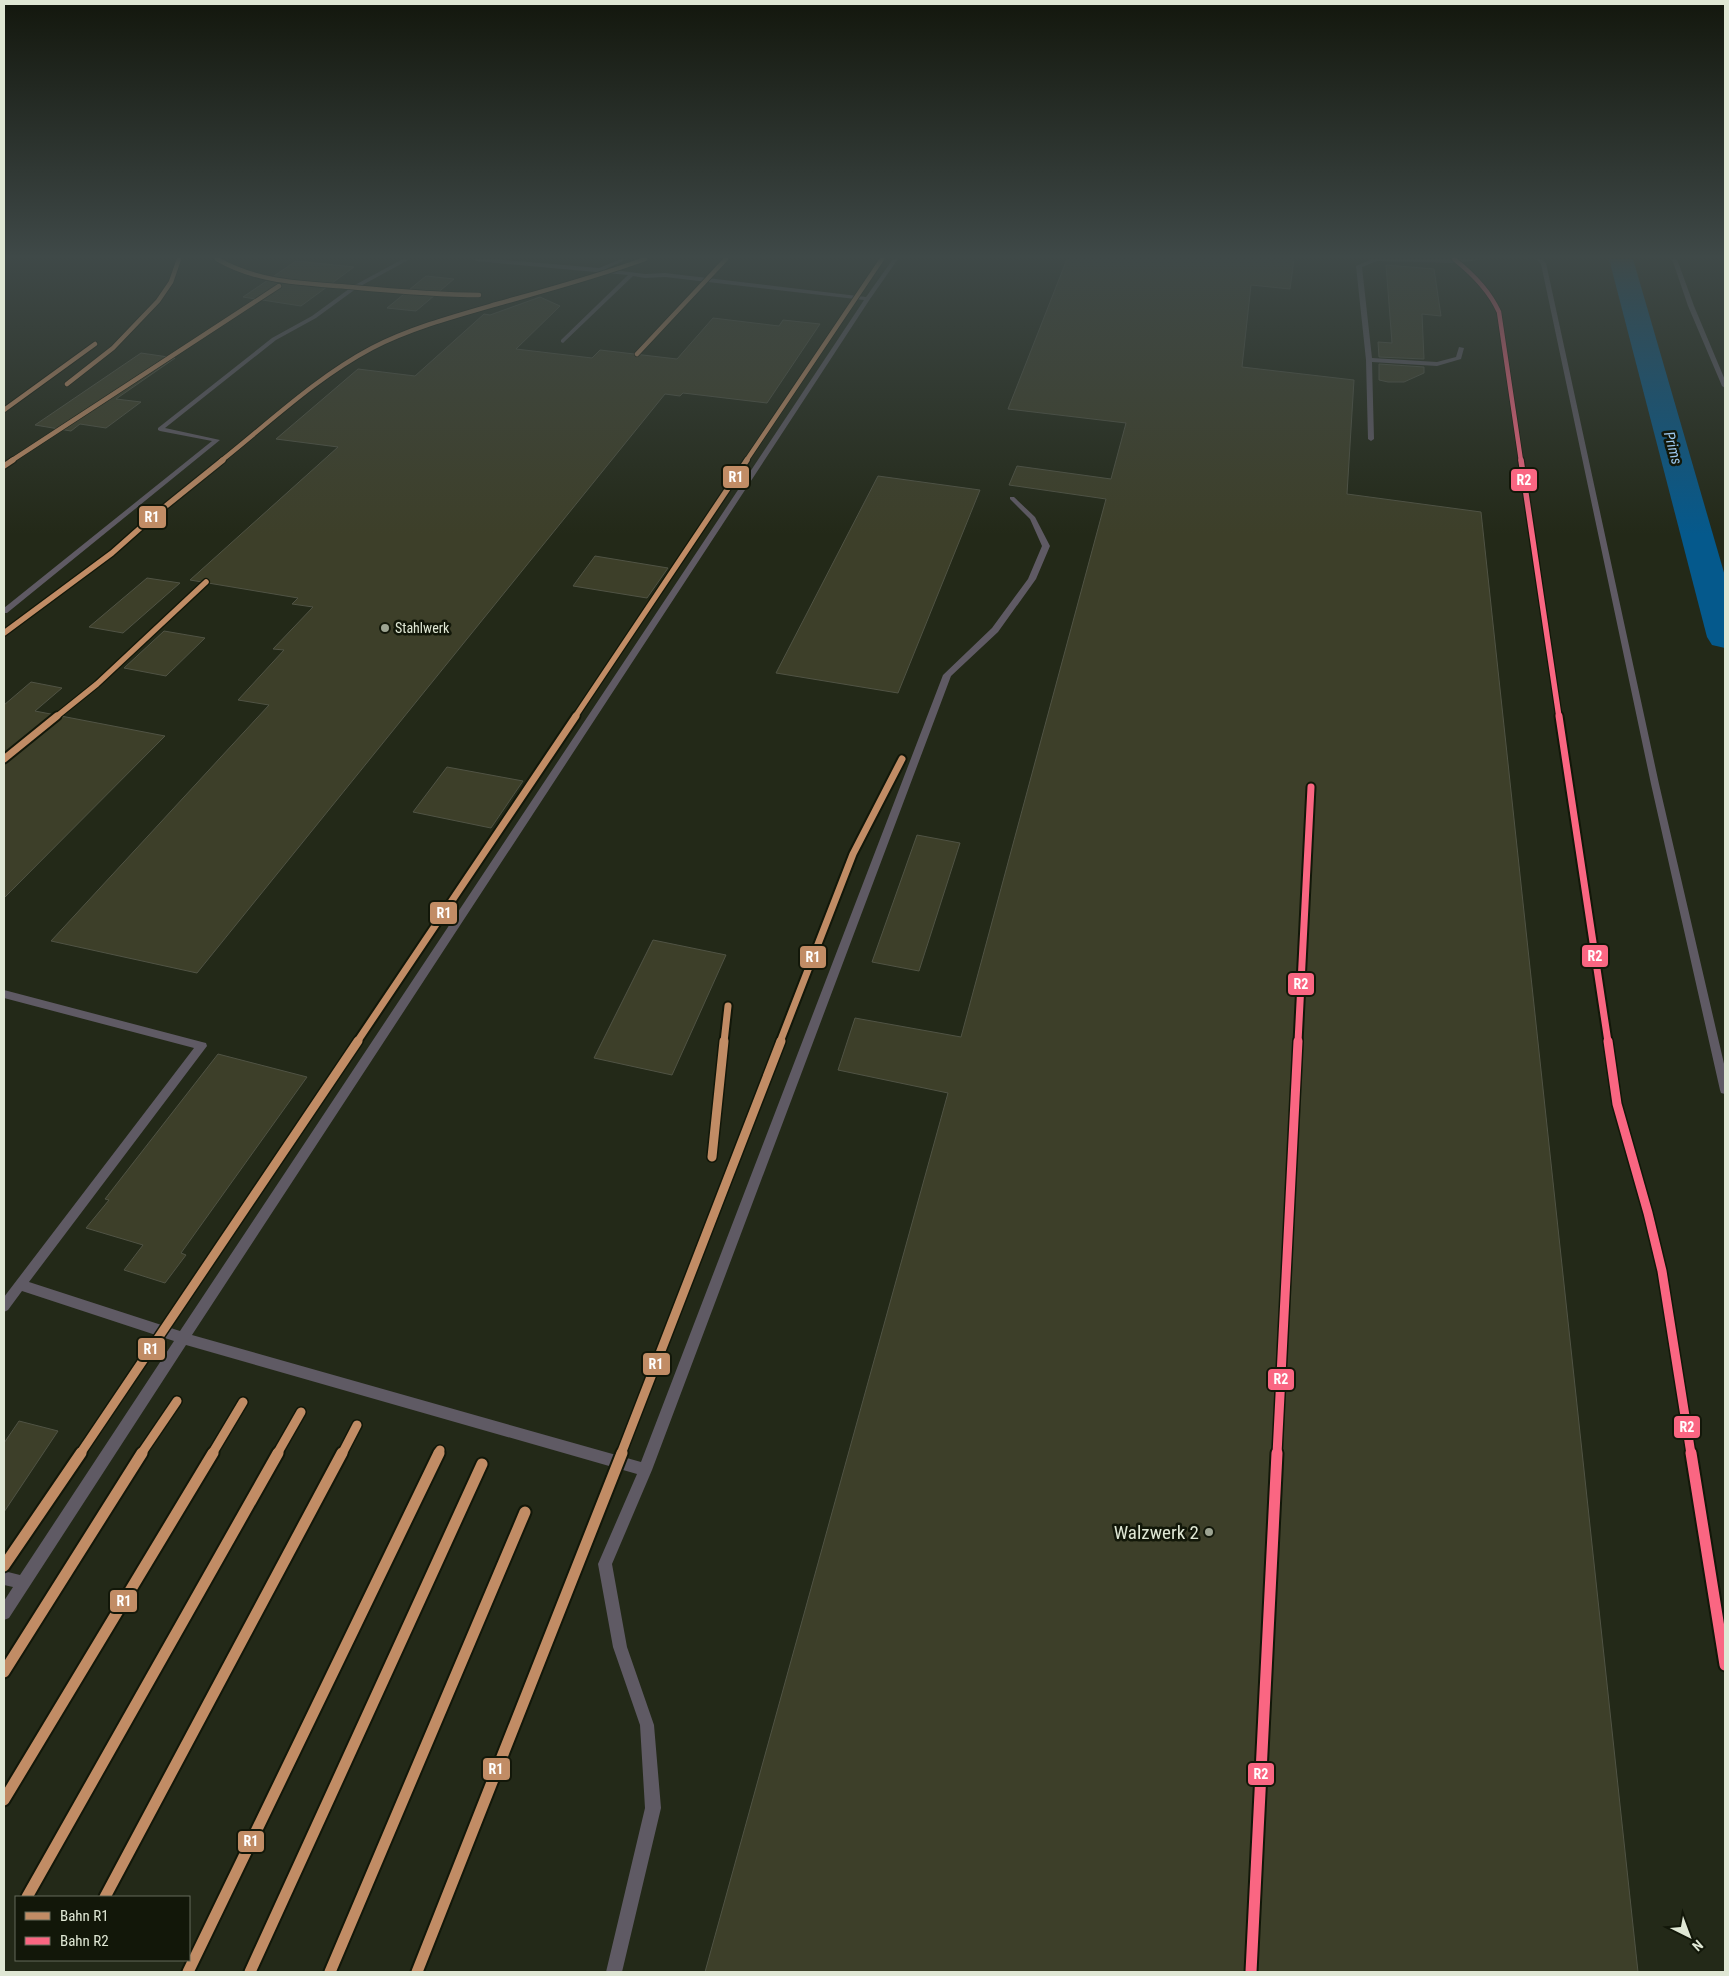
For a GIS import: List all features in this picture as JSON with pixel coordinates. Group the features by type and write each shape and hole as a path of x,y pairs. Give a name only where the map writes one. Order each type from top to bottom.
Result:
{"lane":[{"path":"4,610 217,440 160,429 259,351"},
{"path":"4,1613 833,351"},
{"path":"1367,351 1371,439"},
{"path":"1368,360 1436,364 1458,358 1460,351"},
{"path":"1562,351 1655,784 1725,1090"},
{"path":"1710,351 1725,386"},
{"path":"614,1972 653,1808 647,1725 620,1647 605,1564 645,1470 947,674 995,630 1032,579 1046,546 1033,518 1012,498"},
{"path":"4,994 202,1046 4,1306"},
{"path":"20,1285 183,1338 645,1470"},
{"path":"4,1578 23,1583"}],"building":[{"name":"Stahlwerk","path":"443,351 535,351 592,358 599,351 610,351 677,359 684,351 802,351 767,403 683,393 680,396 665,394 197,973 51,941 269,705 238,700 284,650 273,649 313,607 292,604 298,598 190,580 338,447 276,439 358,369 415,376"},
{"name":"Walzwerk 2","path":"1031,351 1244,351 1242,367 1354,380 1347,494 1481,512 1638,1972 705,1972 948,1093 838,1070 855,1018 961,1037 1106,499 1009,485 1017,466 1111,479 1126,423 1008,409"},
{"path":"1379,351 1424,351 1424,359 1379,357"},
{"path":"141,353 175,358 116,399 141,402 106,428 80,424 71,431 35,425"},
{"path":"1379,364 1424,367 1424,373 1404,382 1388,382 1379,380"},
{"path":"878,476 980,490 898,693 776,673"},
{"path":"595,556 668,568 647,598 573,586"},
{"path":"147,578 180,583 123,633 89,627"},
{"path":"164,631 205,638 166,676 124,668"},
{"path":"31,682 62,688 35,711 165,736 4,898 4,705"},
{"path":"447,767 523,781 491,828 413,812"},
{"path":"917,835 960,843 919,971 872,962"},
{"path":"653,940 726,955 672,1075 594,1058"},
{"path":"218,1054 307,1077 181,1253 186,1255 165,1283 124,1270 143,1245 86,1228 109,1200 105,1199"},
{"path":"19,1421 58,1431 4,1512 4,1443"}],"waterway":[{"name":"Prims","path":"1646,351 1725,637"}],"rail line":[{"name":"R1","path":"4,410 85,351"},
{"name":"R1","path":"67,384 109,351"},
{"name":"R1","path":"4,466 179,351"},
{"name":"R1","path":"4,633 112,553 156,514 338,367 366,351"},
{"name":"R1","path":"4,1566 820,351"},
{"name":"R2","path":"1505,351 1617,1104 1648,1213 1662,1271 1725,1665"},
{"name":"R1","path":"4,759 97,684 206,582"},
{"name":"R1","path":"417,1972 618,1463 853,854 902,759"},
{"name":"R2","path":"1251,1972 1311,787"},
{"name":"R1","path":"712,1157 728,1006"},
{"name":"R1","path":"4,1672 155,1432 177,1401"},
{"name":"R1","path":"4,1800 243,1402"},
{"name":"R1","path":"28,1896 301,1412"},
{"name":"R1","path":"106,1896 357,1425"},
{"name":"R1","path":"188,1972 440,1450"},
{"name":"R1","path":"250,1972 482,1464"},
{"name":"R1","path":"330,1972 525,1512"}],"place":[{"name":"Stahlwerk","path":"385,628"},
{"name":"Walzwerk 2","path":"1209,1532"}]}
